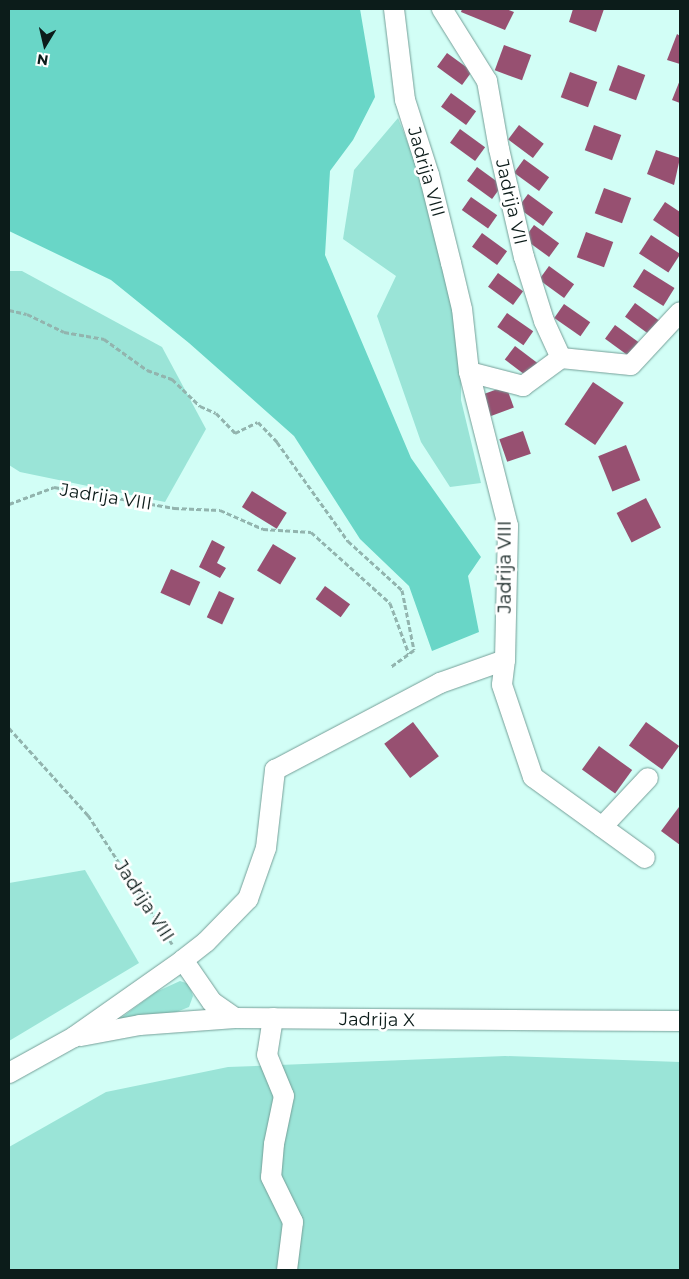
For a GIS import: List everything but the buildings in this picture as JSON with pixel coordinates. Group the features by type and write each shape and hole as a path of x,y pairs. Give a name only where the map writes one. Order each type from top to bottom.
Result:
{"street":[{"name":"Jadrija VIII","path":"74,1037 206,942 248,899 266,848 275,770 440,683 505,660 508,526 469,372 462,309 451,263 429,175 406,100 394,9"},
{"name":"Jadrija VII","path":"442,9 487,81 499,148 524,257 544,321 561,358"},
{"path":"469,372 523,386 561,358 631,365 680,312"},
{"path":"505,660 502,685 519,743 533,777 645,858"},
{"path":"602,827 648,778"},
{"name":"Jadrija VIII","path":"182,960 212,1002 235,1018"},
{"name":"Jadrija X","path":"74,1037 140,1025 235,1018 680,1021"},
{"path":"273,1018 267,1055 284,1096 274,1144 271,1177 293,1222 287,1270"},
{"path":"9,1073 74,1037"}],"path":[{"path":"9,310 26,314 64,332 104,339 148,370 172,379 200,406 216,413 235,433 258,422 277,442 348,541 402,590 414,650 391,667"},
{"name":"Jadrija VIII","path":"9,504 54,487 165,506 220,510 263,528 310,532 390,603 409,654"},
{"name":"Jadrija VIII","path":"9,728 88,815 182,960"}],"shaded area":[{"path":"9,9 360,9 375,97 353,140 330,171 325,255 411,458 481,557 468,576 479,632 432,651 409,586 360,539 294,436 189,343 111,280 9,231"},
{"path":"398,118 424,184 453,309 461,369 461,400 481,483 450,487 421,442 377,316 396,276 343,239 354,170"},
{"path":"9,271 22,271 162,347 206,429 165,502 20,472 9,465"},
{"path":"85,870 139,963 9,1041 9,883"},
{"path":"180,981 189,984 193,996 189,1007 169,1015 118,1020 156,992"},
{"path":"505,1056 680,1062 680,1270 9,1270 9,1147 106,1092 228,1067"}]}
